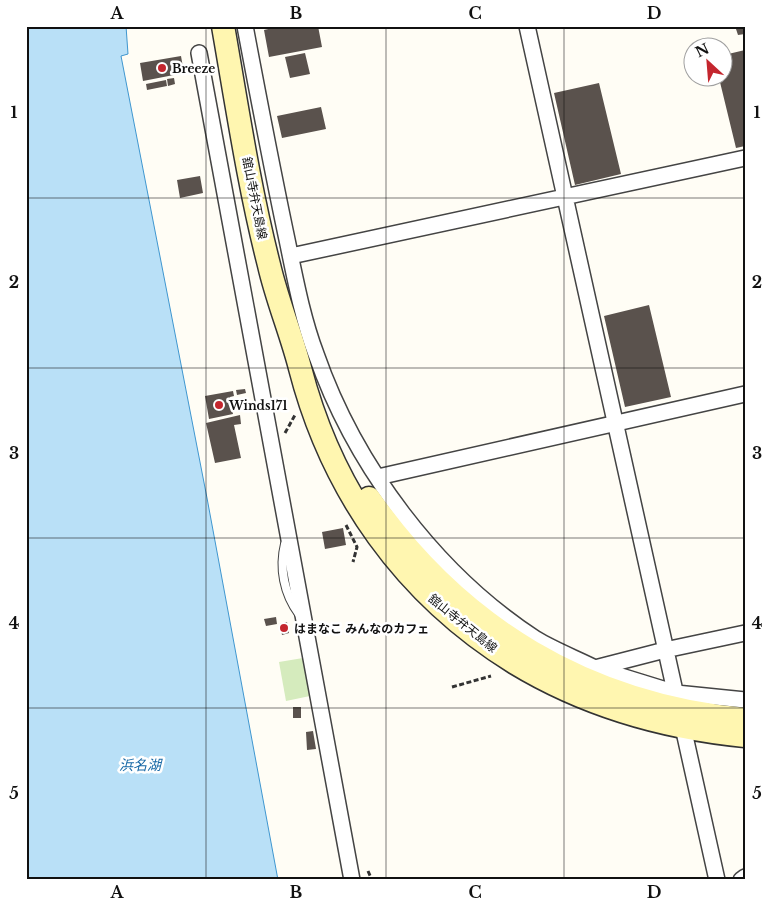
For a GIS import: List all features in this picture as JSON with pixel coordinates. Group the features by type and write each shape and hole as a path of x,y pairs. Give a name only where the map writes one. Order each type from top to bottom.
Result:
{"main road":[{"name":"舘山寺弁天島線","path":"223,26 260,231 278,300 300,368 361,486 418,560 462,604 512,641 566,672 624,695 680,710 745,736"},
{"name":"舘山寺弁天島線","path":"680,710 745,719"}],"street":[{"path":"527,26 614,422 680,710 716,880"},
{"path":"247,27 296,284 316,354 347,424 378,476 416,531 441,560 487,604 537,640 680,710 745,700"},
{"path":"199,53 352,880"},
{"path":"291,256 745,158"},
{"path":"378,476 745,394"},
{"path":"594,668 665,650 745,633"},
{"path":"740,880 745,877"}],"path":[{"path":"452,687 491,676"}],"green space":[{"path":"303,658 310,696 286,701 279,662"}],"water":[{"name":"浜名湖","path":"26,26 126,26 128,54 121,56 207,498 278,880 26,880"}],"building":[{"path":"281,26 318,26 322,47 269,57 264,30"},
{"path":"735,26 745,26 745,34 738,35"},
{"path":"745,50 745,146 736,148 721,88 734,88 734,53"},
{"path":"305,53 310,74 290,78 285,57"},
{"name":"Breeze","path":"181,56 184,73 143,81 140,63"},
{"path":"174,78 175,84 168,86 167,79"},
{"path":"166,80 167,86 147,90 146,84"},
{"path":"599,83 621,174 575,185 554,93"},
{"path":"321,107 326,129 282,138 277,116"},
{"path":"200,176 203,193 180,198 177,180"},
{"path":"649,305 671,397 625,407 604,316"},
{"path":"245,389 246,393 237,395 236,390"},
{"name":"Winds171","path":"233,391 234,396 230,397 233,414 209,419 205,396"},
{"path":"240,415 241,424 234,425 241,458 215,463 206,423"},
{"path":"343,528 346,545 325,549 322,532"},
{"path":"276,617 277,624 266,626 264,619"},
{"name":"はまなこ みんなのカフェ","path":"287,622 289,633 282,635 280,624"},
{"path":"293,707 301,707 301,718 293,718"},
{"path":"313,731 316,749 307,750 306,732"}],"place":[{"name":"Breeze","path":"162,68"},
{"name":"Winds171","path":"219,405"},
{"name":"はまなこ みんなのカフェ","path":"284,628"}]}
